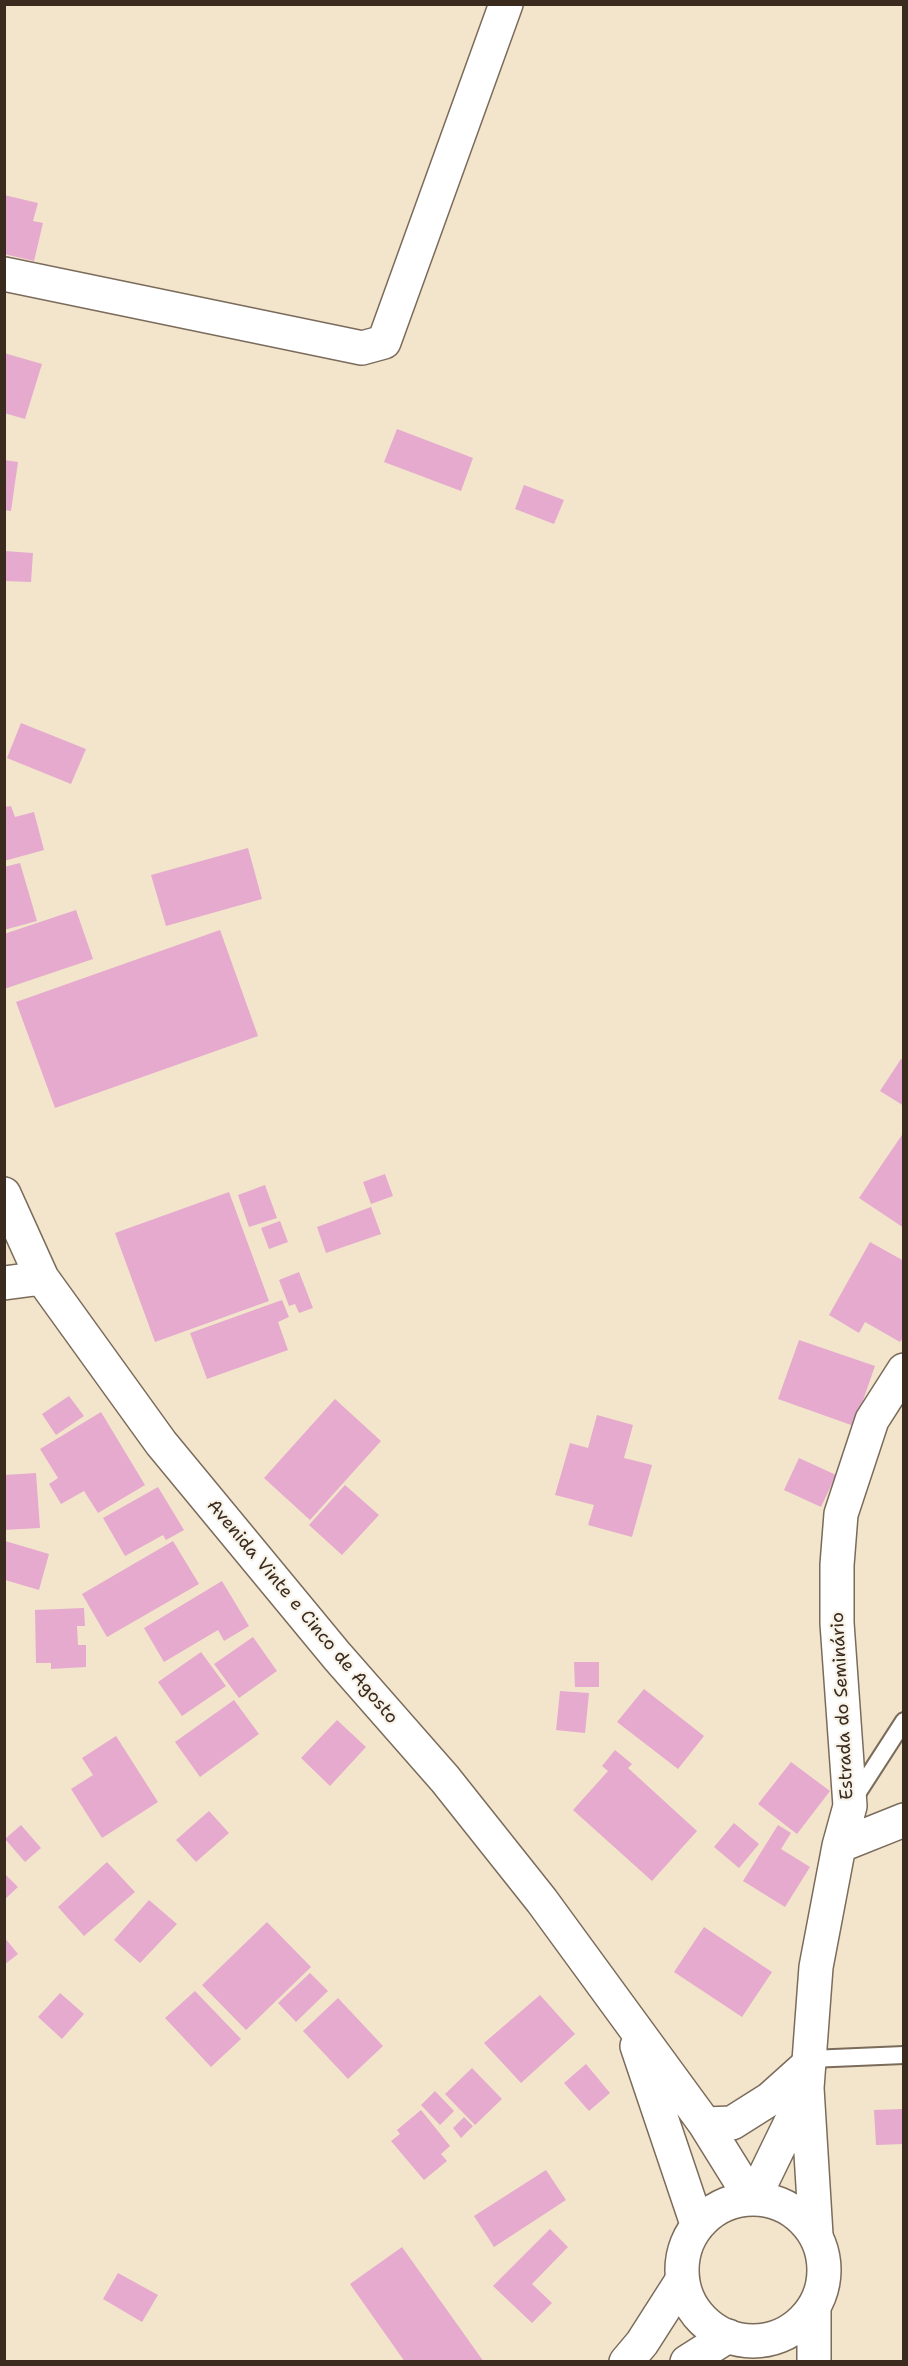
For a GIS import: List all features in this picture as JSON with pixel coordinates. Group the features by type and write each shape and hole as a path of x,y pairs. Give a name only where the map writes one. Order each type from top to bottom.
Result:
{"main road":[{"path":"4,274 362,348 384,342 506,4"},
{"name":"Avenida Vinte e Cinco de Agosto","path":"4,1194 42,1278 161,1443 337,1656 445,1779 542,1901 705,2124 753,2198"},
{"path":"4,1283 42,1278"},
{"name":"Estrada do Seminário","path":"816,2235 809,2070 816,1967 839,1846 850,1806 837,1623 837,1565 841,1514 872,1420 903,1370"},
{"path":"839,1846 903,1820"},
{"name":"Avenida Vinte e Cinco de Agosto","path":"626,2013 697,2224"},
{"path":"705,2124 732,2123 809,2070"},
{"name":"Estrada do Seminário","path":"753,2198 809,2070"},
{"path":"687,2361 772,2339 788,2332 814,2309 823,2288 825,2265 816,2235 804,2220 788,2209 753,2198 730,2202 712,2211 697,2224 686,2242 681,2261 681,2282 685,2296 697,2315 714,2330 743,2346"},
{"path":"626,2361 642,2343 681,2282"},
{"path":"814,2309 814,2361"}],"lane":[{"path":"850,1806 903,1721"},
{"path":"809,2070 903,2055"}],"building":[{"path":"4,195 38,203 33,221 43,223 34,261 4,254"},
{"path":"4,353 42,364 25,419 4,413"},
{"path":"397,429 473,458 461,491 384,462"},
{"path":"4,460 18,462 11,511 4,510"},
{"path":"524,485 564,500 554,524 515,509"},
{"path":"4,551 33,553 31,582 4,581"},
{"path":"21,723 86,749 71,784 7,758"},
{"path":"11,806 15,817 34,812 44,850 4,861 4,807"},
{"path":"248,848 262,899 166,926 151,875"},
{"path":"20,863 37,921 4,930 4,867"},
{"path":"76,910 93,959 4,989 4,934"},
{"path":"220,930 258,1036 55,1108 16,1002"},
{"path":"901,1059 904,1060 904,1106 880,1091"},
{"path":"904,1132 904,1228 859,1198"},
{"path":"385,1174 393,1196 371,1204 363,1182"},
{"path":"265,1185 277,1218 249,1227 238,1195"},
{"path":"229,1192 269,1301 155,1342 115,1233"},
{"path":"371,1207 381,1234 326,1253 317,1227"},
{"path":"280,1221 288,1242 269,1249 261,1228"},
{"path":"870,1242 904,1261 904,1336 900,1342 865,1322 859,1333 829,1315"},
{"path":"299,1272 313,1308 299,1313 295,1304 289,1306 279,1280"},
{"path":"282,1300 289,1317 278,1322 288,1350 207,1379 190,1333"},
{"path":"799,1340 875,1366 854,1426 778,1399"},
{"path":"69,1396 84,1416 56,1435 42,1414"},
{"path":"335,1399 381,1441 310,1520 264,1478"},
{"path":"101,1412 145,1485 98,1513 84,1491 61,1504 49,1484 58,1478 40,1449"},
{"path":"597,1415 633,1425 624,1458 652,1465 632,1537 588,1525 594,1505 555,1495 570,1443 588,1448"},
{"path":"799,1458 836,1475 821,1507 784,1490"},
{"path":"36,1473 40,1528 4,1530 4,1475"},
{"path":"345,1485 379,1515 342,1555 309,1525"},
{"path":"158,1487 184,1530 166,1540 163,1535 125,1556 103,1518"},
{"path":"5,1541 49,1554 39,1590 5,1580"},
{"path":"173,1541 199,1584 107,1637 82,1594"},
{"path":"222,1581 249,1626 224,1641 218,1630 164,1662 144,1628"},
{"path":"84,1608 85,1626 77,1626 78,1645 86,1645 86,1667 51,1669 51,1663 36,1663 35,1610"},
{"path":"253,1637 277,1671 239,1698 214,1664"},
{"path":"201,1652 226,1686 182,1716 158,1682"},
{"path":"574,1662 599,1662 599,1687 575,1687"},
{"path":"644,1689 704,1736 678,1769 617,1722"},
{"path":"560,1691 589,1693 585,1733 556,1730"},
{"path":"234,1700 259,1734 200,1777 175,1742"},
{"path":"337,1720 366,1747 330,1786 301,1758"},
{"path":"116,1736 158,1802 102,1838 71,1789 93,1775 82,1758"},
{"path":"615,1750 632,1764 628,1768 697,1831 652,1881 573,1810 608,1771 602,1766"},
{"path":"791,1762 830,1791 797,1834 758,1804"},
{"path":"209,1811 229,1833 196,1862 176,1840"},
{"path":"734,1823 759,1844 739,1868 714,1847"},
{"path":"21,1825 41,1848 25,1862 5,1839"},
{"path":"778,1825 791,1833 781,1849 810,1867 785,1907 743,1881"},
{"path":"107,1862 135,1892 84,1936 58,1907"},
{"path":"4,1873 18,1887 4,1900"},
{"path":"149,1900 177,1924 140,1963 114,1940"},
{"path":"267,1922 311,1967 246,2030 202,1985"},
{"path":"704,1927 772,1972 742,2017 674,1972"},
{"path":"4,1937 18,1954 4,1965"},
{"path":"310,1973 328,1991 296,2022 278,2003"},
{"path":"195,1991 241,2039 211,2067 165,2018"},
{"path":"60,1993 84,2014 62,2039 38,2017"},
{"path":"540,1995 575,2034 521,2083 484,2043"},
{"path":"338,1998 383,2046 348,2079 303,2031"},
{"path":"586,2064 610,2093 589,2111 564,2083"},
{"path":"472,2068 502,2099 475,2125 445,2094"},
{"path":"435,2091 454,2111 440,2125 421,2105"},
{"path":"904,2109 904,2144 876,2145 874,2110"},
{"path":"421,2110 450,2146 441,2154 447,2161 424,2180 391,2141 400,2134 397,2130"},
{"path":"464,2117 473,2126 461,2138 453,2128"},
{"path":"546,2170 566,2200 494,2247 474,2216"},
{"path":"550,2229 568,2247 532,2284 552,2303 532,2323 493,2286"},
{"path":"402,2247 484,2362 405,2362 350,2284"},
{"path":"118,2273 158,2295 142,2322 103,2299"}]}
